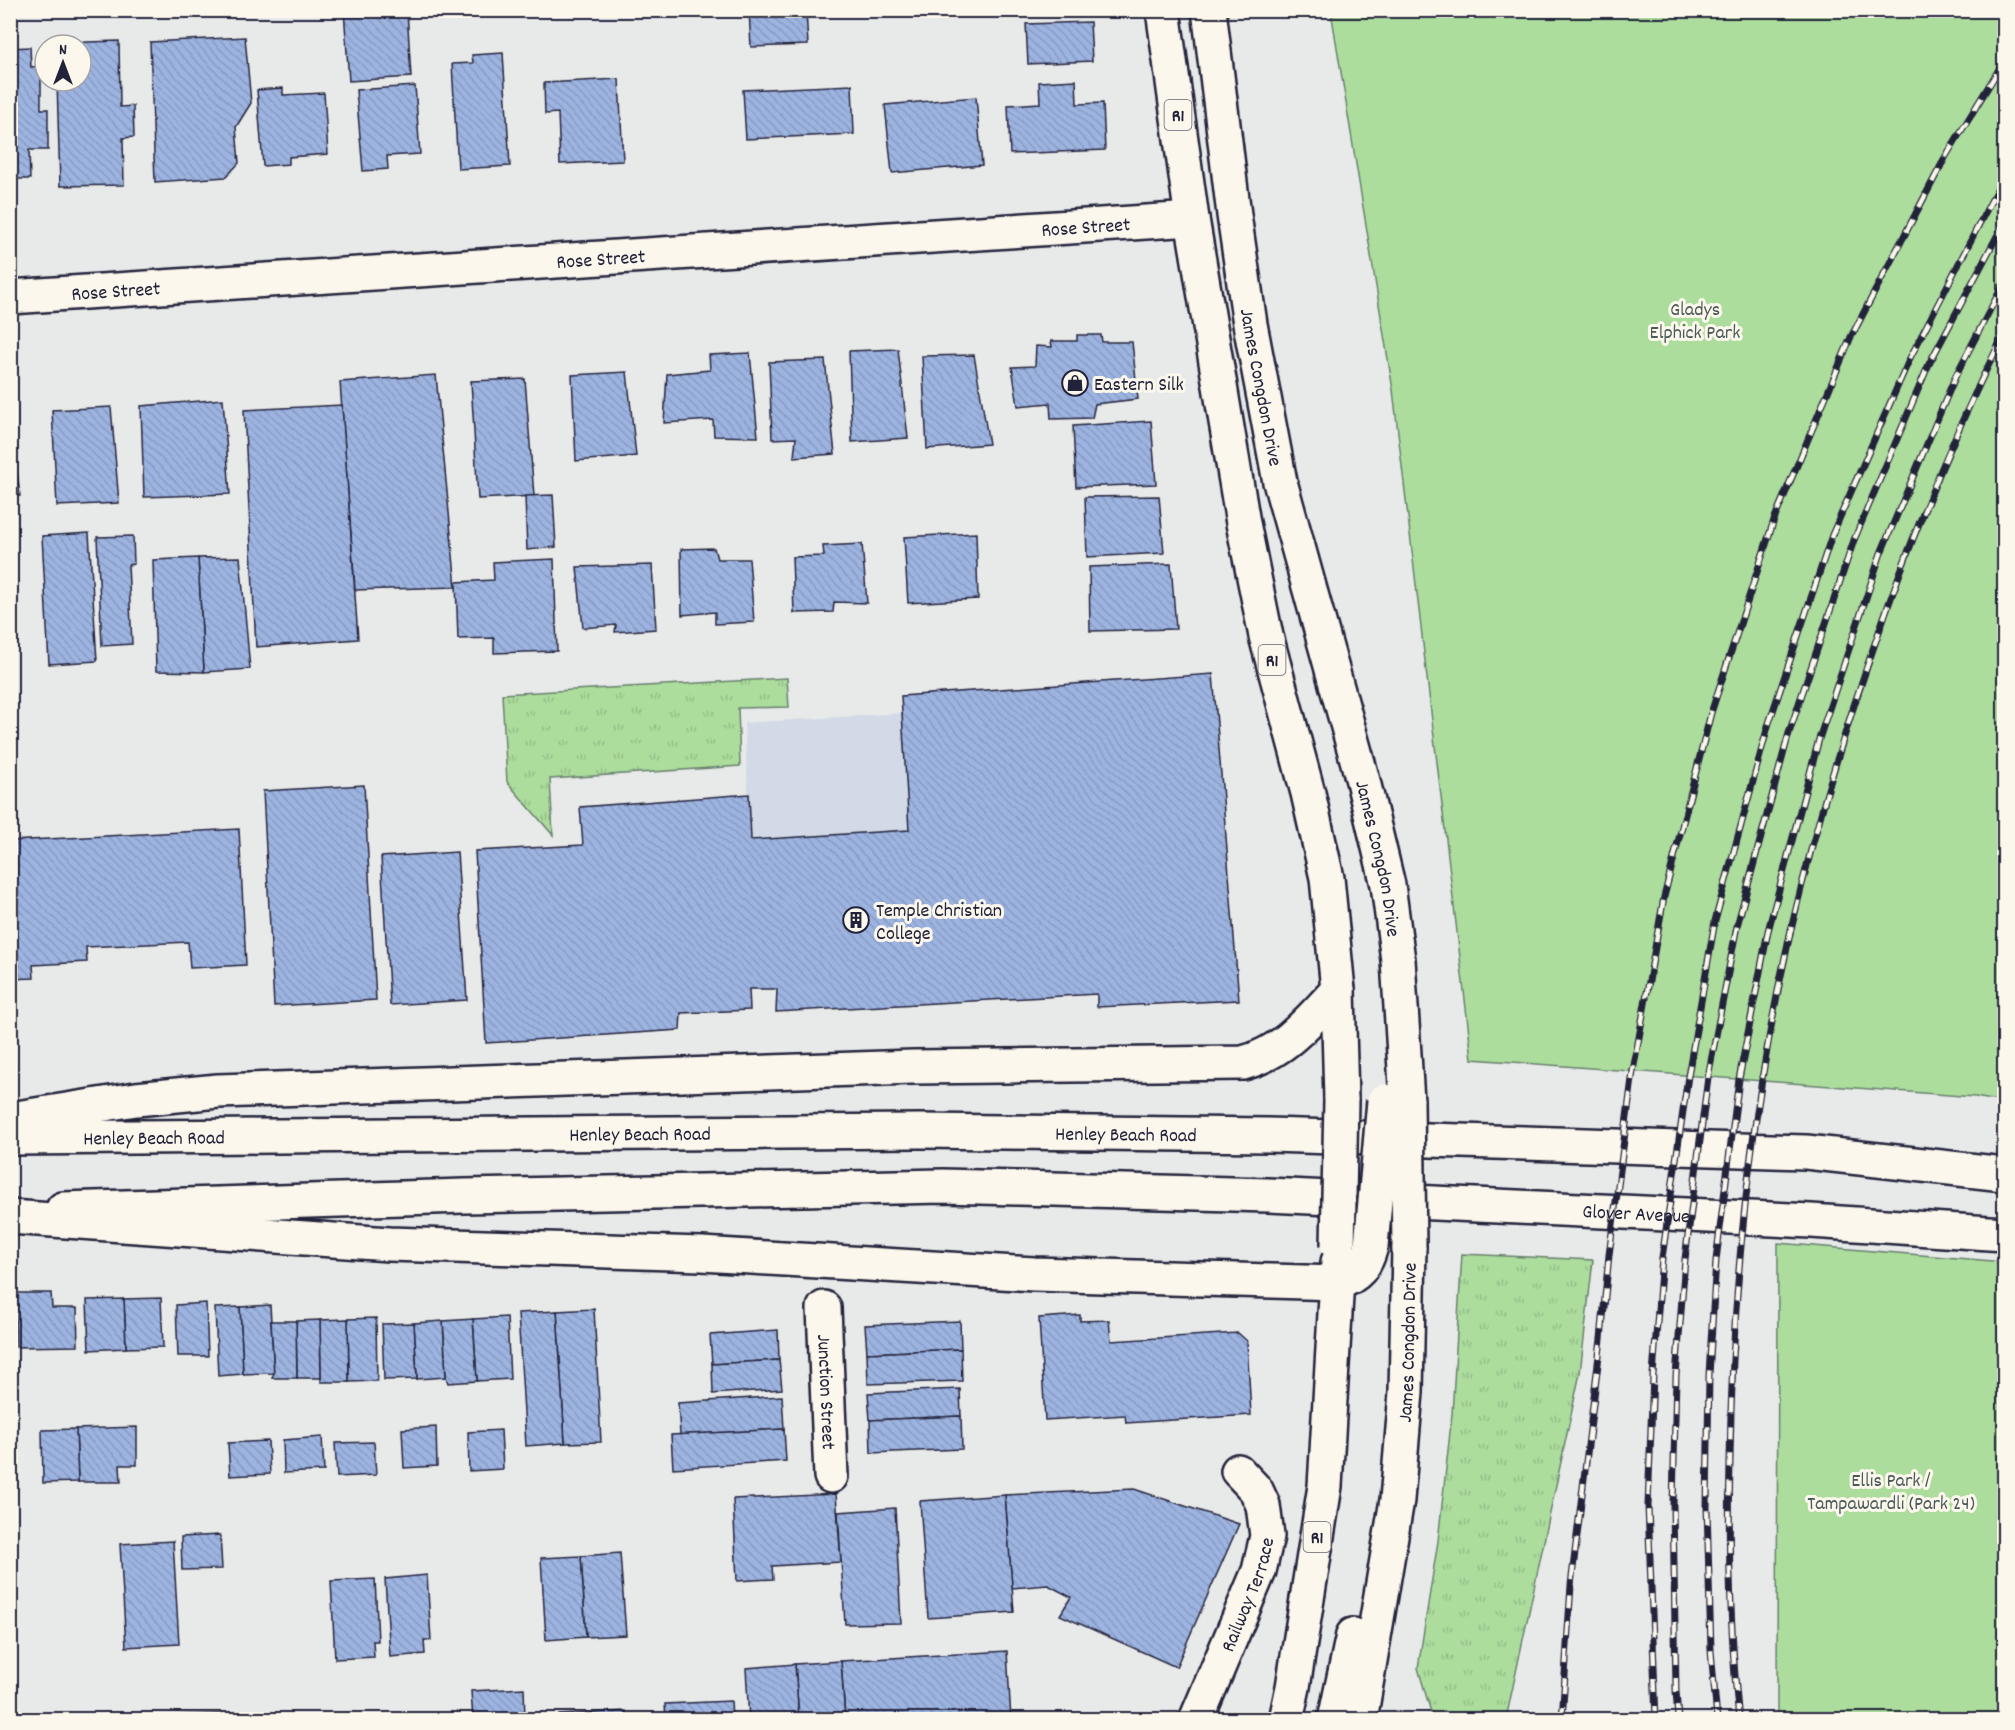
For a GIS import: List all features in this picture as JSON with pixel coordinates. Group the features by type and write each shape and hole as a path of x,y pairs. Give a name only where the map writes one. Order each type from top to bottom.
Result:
{"main road":[{"name":"James Congdon Drive","path":"1163,10 1192,219 1243,523 1266,636 1308,793 1327,878 1338,990 1341,1100 1338,1246 1325,1486 1286,1719"},
{"name":"James Congdon Drive","path":"1209,10 1250,324 1280,482 1376,830 1388,885 1398,960 1396,1101 1409,1247 1406,1392 1397,1500 1360,1719"},
{"name":"Rose Street","path":"10,297 1234,215"},
{"path":"10,1119 136,1099 218,1091 913,1067 1243,1063 1260,1058 1291,1039 1338,990"},
{"path":"10,1217 389,1244 702,1254 1034,1274 1337,1283 1358,1273 1364,1266 1371,1246 1396,1101"},
{"name":"Henley Beach Road","path":"10,1138 920,1131 1269,1135 1806,1152 2004,1174"},
{"name":"Glover Avenue","path":"10,1210 452,1196 943,1186 1268,1195 1811,1221 2004,1234"},
{"name":"Junction Street","path":"824,1308 831,1476"},
{"name":"Railway Terrace","path":"1196,1719 1259,1571 1267,1536 1263,1505 1256,1490 1238,1471"},
{"path":"1335,1719 1366,1585 1397,1500"}],"shaded area":[{"path":"902,713 909,830 751,840 744,723"}],"green space":[{"name":"Gladys Elphick Park","path":"1331,11 2004,11 2004,1102 1975,1097 1472,1059 1393,390"},
{"path":"787,678 789,707 738,708 740,766 550,779 553,835 507,782 502,694"},
{"name":"Ellis Park / Tampawardli (Park 24)","path":"1778,1243 2004,1262 2004,1719 1777,1719"},
{"path":"1462,1254 1593,1260 1580,1373 1506,1719 1433,1719 1418,1668 1438,1541 1452,1414"}],"building":[{"path":"344,10 407,10 411,77 349,81"},
{"path":"749,10 806,10 808,45 751,47"},
{"path":"1025,10 1089,10 1089,13 1025,16"},
{"path":"1090,22 1092,61 1028,64 1026,24"},
{"path":"245,37 251,103 236,127 239,163 226,177 155,182 150,42"},
{"path":"119,41 120,107 133,106 134,137 123,138 124,185 60,186 57,93 93,93 93,42"},
{"path":"30,47 33,93 41,93 41,109 48,109 48,150 29,150 30,179 10,179 10,48"},
{"path":"503,53 510,166 458,169 452,64 473,63 472,55"},
{"path":"619,79 623,161 560,164 558,113 545,114 544,83"},
{"path":"1076,80 1077,104 1103,103 1105,150 1010,154 1008,105 1040,103 1039,82"},
{"path":"852,85 854,134 746,139 743,90"},
{"path":"415,86 420,154 387,156 388,169 363,171 356,90"},
{"path":"283,88 283,95 324,93 328,154 289,157 289,164 263,166 257,90"},
{"path":"976,97 982,165 892,173 885,105"},
{"name":"Eastern Silk","path":"1077,335 1101,335 1102,342 1132,342 1138,399 1095,404 1092,418 1051,419 1050,403 1018,406 1012,367 1035,366 1036,346 1052,347 1051,341 1077,341"},
{"path":"898,349 908,438 852,442 849,351"},
{"path":"750,353 758,437 714,436 713,420 664,423 667,374 710,370 709,355"},
{"path":"974,355 989,444 927,449 922,356"},
{"path":"825,360 835,454 794,457 796,438 772,439 769,362"},
{"path":"627,372 636,456 576,461 572,375"},
{"path":"436,375 456,587 355,590 340,382"},
{"path":"525,379 534,496 478,499 471,381"},
{"path":"223,399 230,494 144,497 141,406"},
{"path":"342,405 358,639 256,647 244,410"},
{"path":"111,407 119,503 57,506 52,410"},
{"path":"10,412 20,496 10,497"},
{"path":"1151,421 1156,484 1076,487 1073,426"},
{"path":"553,495 556,547 527,550 525,496"},
{"path":"1159,496 1164,553 1087,557 1085,497"},
{"path":"89,533 97,661 49,664 42,536"},
{"path":"976,533 978,599 908,603 904,537"},
{"path":"133,536 134,564 128,565 132,644 102,646 97,537"},
{"path":"862,544 867,603 834,602 833,612 794,613 792,557 824,556 823,546"},
{"path":"714,548 717,559 749,559 754,622 715,624 715,612 682,615 681,549"},
{"path":"240,557 250,669 204,672 198,558"},
{"path":"198,558 204,672 156,671 153,560"},
{"path":"554,559 557,651 494,653 494,638 458,639 456,582 494,580 493,562"},
{"path":"1171,564 1176,629 1090,631 1089,567"},
{"path":"652,565 656,629 615,632 616,625 583,628 577,567"},
{"name":"Temple Christian College","path":"1213,674 1239,1000 1097,1007 1097,994 776,1012 777,989 749,989 750,1010 681,1013 680,1030 486,1043 475,851 583,845 580,807 749,794 751,840 909,830 901,696"},
{"path":"364,785 376,1000 274,1006 263,791"},
{"path":"239,829 246,965 190,968 188,942 86,947 87,962 33,965 34,978 10,979 10,841"},
{"path":"457,852 467,1000 390,1005 381,857"},
{"path":"15,1293 51,1293 52,1308 77,1308 78,1346 16,1347"},
{"path":"161,1298 163,1347 126,1348 124,1299"},
{"path":"124,1299 126,1348 89,1350 87,1300"},
{"path":"206,1303 208,1356 178,1356 176,1305"},
{"path":"270,1305 274,1373 243,1374 240,1307"},
{"path":"240,1307 243,1374 218,1376 215,1308"},
{"path":"594,1309 601,1442 565,1443 557,1311"},
{"path":"557,1311 565,1443 526,1446 518,1313"},
{"path":"1080,1315 1080,1321 1109,1320 1111,1341 1238,1333 1247,1341 1251,1415 1126,1423 1125,1415 1045,1420 1039,1318"},
{"path":"507,1317 510,1379 477,1381 473,1319"},
{"path":"376,1318 377,1381 349,1382 348,1319"},
{"path":"348,1319 349,1382 321,1382 320,1320"},
{"path":"473,1319 477,1381 448,1383 443,1321"},
{"path":"320,1320 321,1378 297,1378 296,1321"},
{"path":"271,1321 296,1321 297,1378 272,1378 274,1373"},
{"path":"443,1321 446,1377 417,1379 414,1323"},
{"path":"960,1321 961,1349 867,1353 865,1325"},
{"path":"414,1323 417,1379 384,1380 382,1324"},
{"path":"778,1330 779,1360 712,1364 710,1335"},
{"path":"961,1349 962,1381 868,1384 867,1353"},
{"path":"779,1360 782,1389 713,1394 712,1364"},
{"path":"960,1389 961,1416 870,1420 868,1393"},
{"path":"782,1396 784,1429 680,1435 678,1403"},
{"path":"961,1416 962,1449 871,1453 870,1420"},
{"path":"137,1427 137,1465 120,1465 121,1482 78,1482 76,1429"},
{"path":"436,1427 437,1466 404,1468 402,1429"},
{"path":"76,1429 78,1482 43,1483 42,1430"},
{"path":"784,1429 786,1461 673,1468 671,1435"},
{"path":"501,1430 503,1469 469,1471 468,1432"},
{"path":"322,1437 324,1471 284,1473 283,1440"},
{"path":"268,1441 270,1474 230,1476 228,1443"},
{"path":"374,1442 376,1475 337,1477 335,1443"},
{"path":"1134,1489 1239,1524 1176,1667 1060,1615 1071,1597 1048,1585 1012,1588 1005,1495"},
{"path":"836,1494 841,1562 772,1566 773,1579 737,1581 733,1499"},
{"path":"1005,1495 1014,1612 928,1618 920,1501"},
{"path":"895,1508 901,1623 845,1624 838,1512"},
{"path":"220,1535 222,1569 182,1570 181,1537"},
{"path":"173,1541 179,1644 126,1647 120,1544"},
{"path":"620,1553 626,1635 586,1637 581,1556"},
{"path":"581,1556 586,1637 546,1640 541,1558"},
{"path":"427,1575 431,1640 424,1640 425,1654 390,1657 385,1579"},
{"path":"375,1579 378,1641 373,1641 374,1657 335,1659 331,1581"},
{"path":"1007,1651 1011,1720 845,1720 841,1661"},
{"path":"841,1661 845,1720 799,1720 795,1664"},
{"path":"795,1664 799,1720 749,1720 746,1668"},
{"path":"524,1688 525,1720 473,1720 471,1691"},
{"path":"731,1701 732,1720 666,1720 665,1704"},
{"path":"626,1711 626,1720 593,1720 592,1713"},
{"path":"592,1713 593,1720 559,1720 559,1715"},
{"path":"222,1714 222,1720 188,1720 188,1715"},
{"path":"188,1715 188,1720 161,1720 161,1717"}],"railway":[{"path":"1562,1720 1571,1585 1633,1071 1664,897 1711,713 1774,520 1851,337 1946,156 2004,61"},
{"path":"1656,1720 1648,1506 1653,1375 1662,1258 1688,1076 1715,921 1768,726 1832,535 1910,358 2004,176"},
{"path":"1678,1720 1673,1505 1676,1376 1685,1259 1708,1077 1737,926 1789,733 1854,540 1929,364 2004,223"},
{"path":"1717,1720 1711,1650 1707,1507 1709,1375 1716,1260 1739,1079 1768,931 1819,739 1881,553 1956,375 2004,283"},
{"path":"1739,1720 1730,1559 1730,1461 1735,1329 1754,1130 1776,999 1817,827 1872,652 1932,490 2004,334"}],"place":[{"name":"Eastern Silk","path":"1075,383"},
{"name":"Temple Christian College","path":"856,920"}]}
